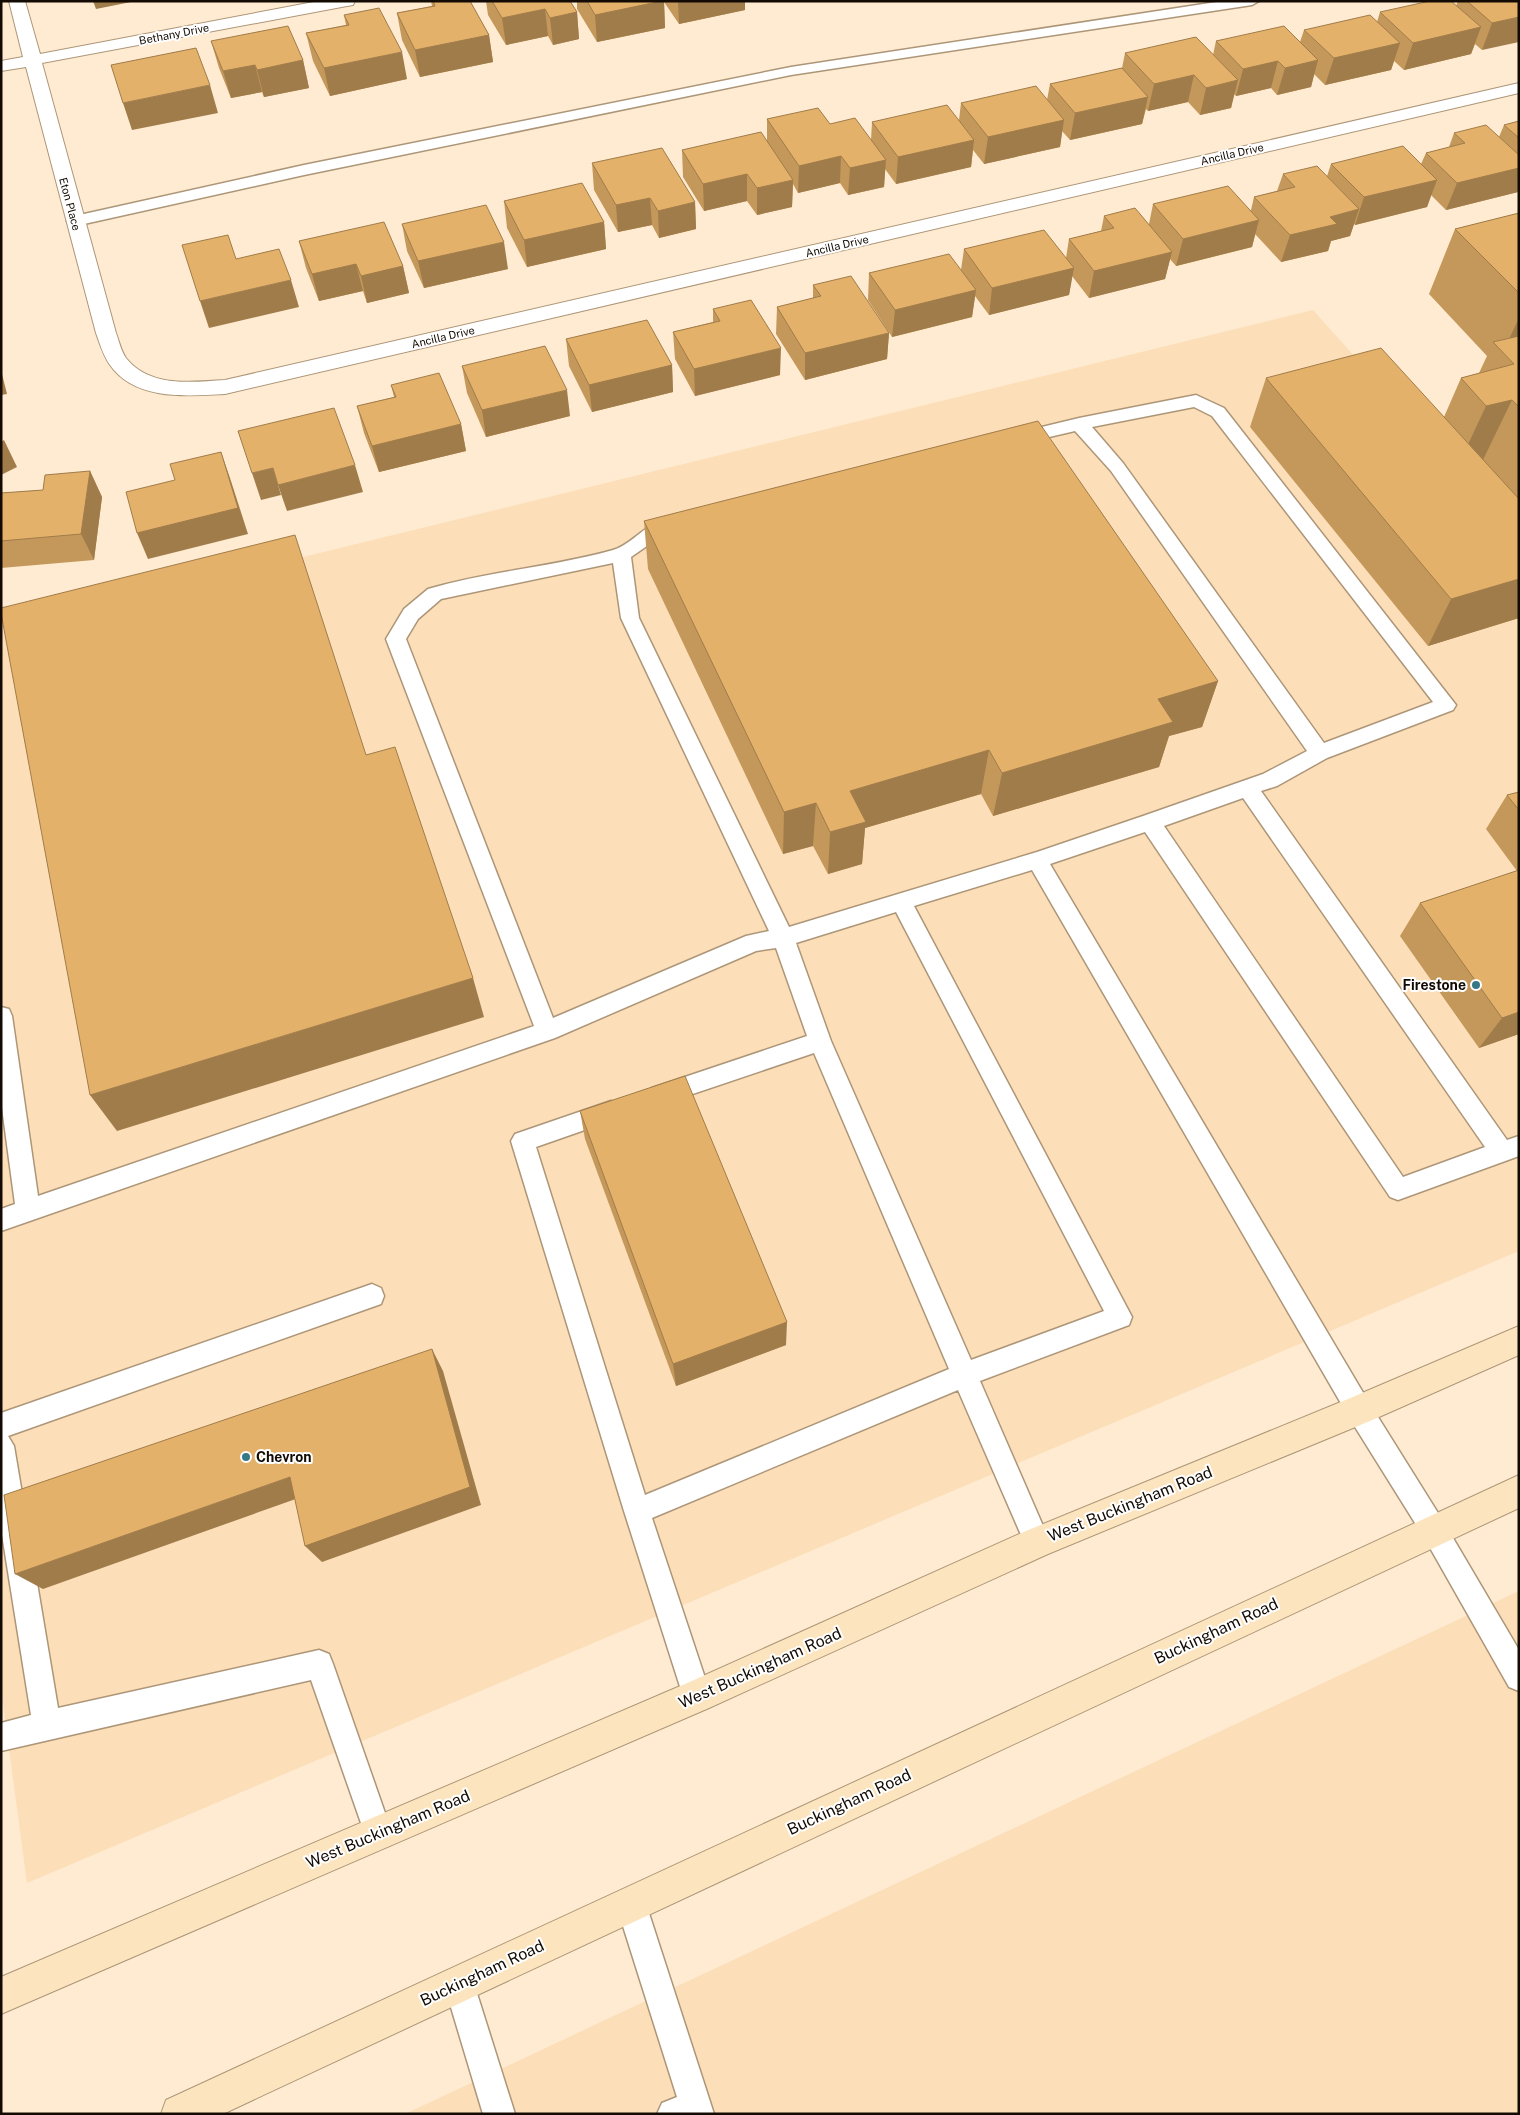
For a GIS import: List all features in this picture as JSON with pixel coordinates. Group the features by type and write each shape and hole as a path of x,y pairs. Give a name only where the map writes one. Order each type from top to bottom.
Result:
{"main road":[{"name":"West Buckingham Road","path":"1,1996 697,1696 1037,1542 1358,1410 1519,1340"},
{"name":"Buckingham Road","path":"180,2114 1519,1491"}],"street":[{"name":"Eton Place","path":"17,1 31,60 106,333 119,364 133,376 154,387"},
{"name":"Bethany Drive","path":"1,66 347,1"},
{"name":"Ancilla Drive","path":"154,387 187,390 225,388 1519,88"}],"lane":[{"path":"75,221 304,170 791,71 1252,1"},
{"path":"1,1220 548,1031 754,942 783,938 1037,860 1270,780 1320,753 1446,705 1218,412 1196,401 995,443"},
{"path":"1079,424 1117,467 1320,753"},
{"path":"548,1031 396,639 411,614 435,594 621,555 661,528 688,520"},
{"path":"621,555 630,618 783,938 820,1040 1037,1542"},
{"path":"1150,822 1398,1189 1510,1149 1247,788"},
{"path":"1037,860 1358,1410 1434,1530 1519,1677"},
{"path":"637,1511 964,1375 1120,1317 901,902"},
{"path":"1,1016 28,1211"},
{"path":"697,1696 637,1511 523,1141 820,1040"},
{"path":"1,1426 372,1296"},
{"path":"1,1446 46,1725"},
{"path":"1,1737 46,1725 320,1664 378,1833"},
{"path":"631,1904 689,2112"},
{"path":"459,1984 499,2114"}],"shaded area":[{"path":"1313,310 1519,540 1519,1251 27,1883 1,1689 1,631"},
{"path":"1519,1591 1519,2114 405,2114"}],"building":[{"path":"433,1 470,1 489,35 415,50 397,13 435,6"},
{"path":"492,1 570,1 577,12 550,18 545,9 502,18"},
{"path":"587,1 662,1 595,15"},
{"path":"1430,1 1451,1 1481,27 1413,43 1380,12"},
{"path":"1467,1 1519,1 1519,17 1492,23"},
{"path":"379,8 402,52 324,68 306,33 349,25 344,15"},
{"path":"1370,15 1400,43 1334,58 1304,30"},
{"path":"288,26 303,60 257,70 255,65 223,71 211,41"},
{"path":"1284,26 1318,60 1285,68 1278,61 1243,69 1216,41"},
{"path":"1196,37 1238,80 1206,88 1194,75 1154,84 1125,53"},
{"path":"196,48 210,85 123,103 111,65"},
{"path":"1122,68 1148,97 1075,113 1050,84"},
{"path":"1036,86 1064,120 988,137 961,103"},
{"path":"947,105 974,140 898,157 872,122"},
{"path":"818,108 830,124 855,118 886,160 850,168 841,156 799,166 767,119"},
{"path":"1519,121 1519,138 1504,125"},
{"path":"1486,125 1519,155 1519,168 1457,183 1426,153 1465,143 1454,133"},
{"path":"761,132 793,180 757,188 747,174 703,184 682,150"},
{"path":"1403,146 1437,180 1364,197 1331,164"},
{"path":"662,148 695,202 658,211 650,198 616,205 592,163"},
{"path":"1317,166 1359,209 1330,217 1337,224 1290,235 1254,197 1295,187 1283,174"},
{"path":"582,183 604,222 524,240 504,201"},
{"path":"1228,186 1259,220 1183,239 1153,204"},
{"path":"486,205 504,242 418,261 402,224"},
{"path":"1135,208 1172,252 1094,271 1069,239 1114,228 1104,216"},
{"path":"1519,213 1519,293 1455,229"},
{"path":"384,222 403,266 361,276 356,264 312,274 299,241"},
{"path":"1044,230 1074,268 992,288 964,249"},
{"path":"228,235 236,259 279,249 291,280 200,301 182,245"},
{"path":"949,254 976,290 895,310 869,273"},
{"path":"851,276 889,333 805,353 777,307 821,296 813,285"},
{"path":"751,300 781,348 694,369 673,332 720,321 713,309"},
{"path":"647,320 672,365 589,385 566,339"},
{"path":"1519,336 1519,407 1512,400 1486,406 1461,378 1514,364 1493,342"},
{"path":"545,346 567,390 482,410 462,366"},
{"path":"1381,348 1519,499 1519,579 1451,599 1266,378"},
{"path":"439,373 461,424 372,446 357,406 396,397 391,385"},
{"path":"334,408 355,465 278,485 273,468 252,473 238,431"},
{"path":"1038,421 1218,681 1158,699 1173,722 1002,773 989,750 850,791 866,822 830,832 816,803 784,812 644,521"},
{"path":"221,452 238,508 137,533 126,492 175,480 170,464"},
{"path":"90,471 81,534 1,541 1,493 43,490 45,475"},
{"path":"295,535 366,755 395,747 473,978 90,1095 1,608"},
{"path":"1519,792 1519,810 1507,795"},
{"path":"1519,870 1519,1012 1502,1018 1420,903"},
{"path":"685,1076 787,1322 673,1364 580,1111"},
{"path":"432,1349 470,1487 305,1546 290,1477 15,1574 4,1495"}],"place":[{"name":"Firestone","path":"1476,985"},
{"name":"Chevron","path":"246,1457"}]}
